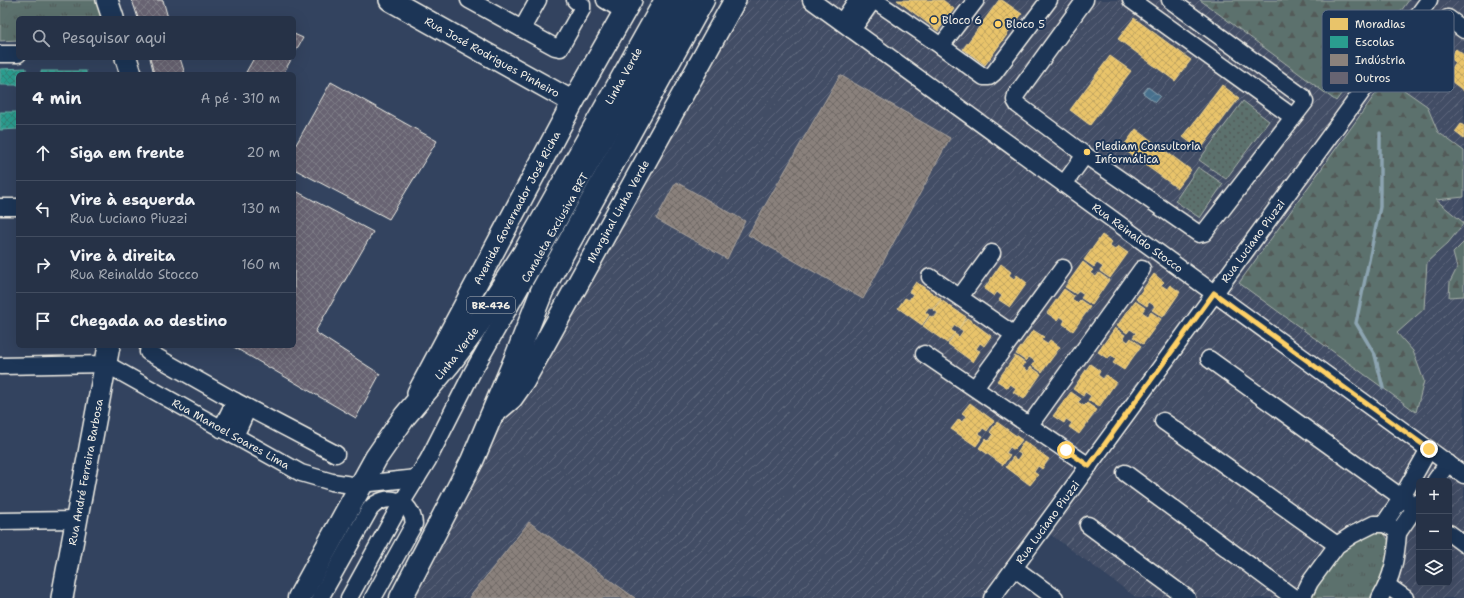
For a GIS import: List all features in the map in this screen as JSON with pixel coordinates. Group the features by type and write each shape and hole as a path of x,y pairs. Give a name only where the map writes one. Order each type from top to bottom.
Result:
{"highway":[{"name":"Linha Verde","path":"299,598 376,458 405,416 449,364 473,332 524,253 666,0"},
{"path":"401,598 472,461 542,291 703,0"}],"main road":[{"path":"107,0 112,16"},
{"name":"Rua José Rodrigues Pinheiro","path":"390,0 574,102"},
{"name":"Marginal Linha Verde","path":"492,415 512,398 524,382 735,0"},
{"name":"Avenida Governador José Richa","path":"405,416 574,102 628,6"},
{"path":"127,60 130,72"},
{"name":"Rua André Ferreira Barbosa","path":"62,598 108,355"}],"street":[{"path":"522,29 538,0"},
{"path":"477,2 522,29 555,47 560,48 582,9 582,5 575,0"},
{"path":"605,0 628,6"},
{"name":"Canaleta Exclusiva BRT","path":"349,598 402,502 428,460 472,373 684,0"},
{"name":"Rua Reinaldo Stocco","path":"811,0 1464,475"},
{"path":"847,26 857,0"},
{"path":"847,26 874,0 984,77 989,77 1005,60 1049,0"},
{"path":"941,46 976,0"},
{"path":"1085,0 1016,94 1015,100 1018,105 1085,155 1199,234 1204,233 1305,102 1303,97 1170,0"},
{"path":"1131,0 1293,117"},
{"name":"Rua Luciano Piuzzi","path":"1421,10 1428,0"},
{"path":"1454,22 1464,30"},
{"path":"0,54 16,54"},
{"name":"Rua Luciano Piuzzi","path":"992,598 1361,92"},
{"path":"1064,184 1085,155"},
{"path":"0,207 16,207"},
{"path":"960,297 992,253"},
{"path":"975,388 1013,334 1063,268"},
{"path":"1029,426 1142,269"},
{"path":"930,277 1013,334"},
{"path":"148,352 241,405 336,454"},
{"path":"924,354 1089,466"},
{"path":"0,366 108,355"},
{"name":"Rua Manoel Soares Lima","path":"108,355 228,433 301,473 332,482 362,484"},
{"path":"1209,359 1402,497 1416,505"},
{"path":"228,433 241,405"},
{"path":"1163,421 1338,545"},
{"path":"1384,524 1402,497 1429,449"},
{"path":"1437,478 1448,463"},
{"path":"1125,472 1294,598"},
{"path":"362,484 417,478"},
{"path":"320,598 375,502 384,500 402,502 409,508 414,516 414,524 373,598"},
{"path":"1405,598 1384,592 1395,561 1398,533 1416,509"},
{"path":"0,522 76,520"},
{"path":"1302,598 1310,582 1338,545 1352,535 1374,524 1384,524 1393,528 1398,533"},
{"path":"1088,525 1187,598"},
{"path":"1452,535 1464,544"},
{"path":"1014,568 1055,598"}],"shaded area":[{"path":"735,0 1464,0 1464,598 1137,598 1043,529 992,598 401,598"}],"green space":[{"path":"0,0 98,0 103,16 16,16 16,40 0,41"},
{"path":"1200,0 1409,0 1402,10 1322,10 1322,91"},
{"path":"1324,92 1343,92 1336,101"},
{"path":"1377,92 1407,92 1427,106 1438,132 1464,151 1464,197 1436,200 1464,223 1448,243 1427,262 1424,309 1397,333 1413,351 1424,381 1416,412 1239,283"},
{"path":"1243,101 1269,121 1226,179 1199,160"},
{"path":"1198,167 1223,184 1200,218 1175,201"},
{"path":"1464,242 1464,296 1449,297 1450,282 1457,268 1453,253"},
{"path":"1372,529 1383,532 1389,541 1389,562 1371,598 1309,598 1331,558"}],"water":[{"path":"1148,87 1160,96 1155,102 1143,93"}],"building: Moradias":[{"name":"Bloco 6","path":"897,0 943,0 954,9 938,31"},
{"name":"Bloco 5","path":"999,0 1002,0 1022,14 985,65 963,49"},
{"path":"1134,18 1191,60 1175,81 1118,39"},
{"path":"1456,49 1464,55 1464,91 1454,83 1454,51"},
{"path":"1110,56 1131,71 1090,125 1070,110"},
{"path":"1222,85 1239,98 1200,150 1183,137"},
{"path":"1461,124 1464,126 1464,139 1455,132"},
{"path":"1136,129 1191,170 1177,188 1122,148"},
{"path":"1102,235 1112,242 1109,246 1115,250 1118,246 1128,253 1110,278 1100,271 1103,267 1097,263 1094,267 1084,260"},
{"path":"1083,262 1093,270 1090,273 1096,277 1099,273 1109,280 1092,305 1081,298 1084,294 1078,290 1076,294 1065,287"},
{"path":"1001,264 1011,272 1009,275 1014,279 1017,275 1027,283 1010,307 999,300 1002,296 997,292 994,296 984,289"},
{"path":"1154,274 1164,282 1161,285 1167,289 1170,285 1180,292 1163,317 1152,310 1155,306 1149,302 1147,306 1136,299"},
{"path":"916,282 941,299 933,309 929,307 925,312 929,315 922,325 898,308 905,298 909,300 913,294 909,292"},
{"path":"1064,289 1074,296 1072,299 1077,303 1080,300 1090,307 1073,331 1063,324 1065,320 1060,316 1057,320 1047,313"},
{"path":"941,300 966,317 959,328 955,325 951,330 955,333 947,343 923,326 930,316 934,318 938,313 934,310"},
{"path":"1135,301 1145,308 1142,312 1148,316 1151,312 1161,319 1143,344 1133,337 1136,333 1130,329 1127,333 1117,326"},
{"path":"967,318 991,336 984,346 980,343 976,349 980,351 973,362 948,344 955,334 959,337 963,331 959,328"},
{"path":"1115,328 1125,335 1123,338 1128,342 1131,338 1141,346 1124,370 1113,363 1116,359 1111,355 1108,359 1098,352"},
{"path":"1033,330 1044,337 1041,340 1047,344 1050,340 1060,347 1042,372 1032,365 1035,361 1029,357 1026,361 1016,354"},
{"path":"1015,356 1025,363 1022,367 1028,371 1031,367 1041,374 1024,399 1013,392 1016,388 1010,384 1008,388 997,381"},
{"path":"1090,364 1100,371 1098,375 1103,379 1106,375 1116,382 1099,407 1088,400 1091,396 1085,392 1083,396 1073,389"},
{"path":"1071,392 1081,399 1078,402 1084,406 1087,403 1097,410 1079,434 1069,427 1072,423 1066,419 1064,423 1053,416"},
{"path":"970,403 994,421 987,431 983,428 979,434 983,436 976,446 951,429 959,419 962,422 966,416 962,413"},
{"path":"997,422 1022,440 1014,450 1010,447 1006,453 1010,455 1003,465 979,448 986,438 989,441 993,435 990,432"},
{"path":"1024,441 1049,459 1042,469 1038,466 1034,472 1038,475 1030,485 1006,467 1013,457 1017,460 1021,454 1017,452"}],"building: Escolas":[{"path":"26,68 26,72 16,72 16,85 0,85 0,69"},
{"path":"41,71 86,71 86,72"},
{"path":"0,112 16,112 16,129 0,130"}],"building: Indústria":[{"path":"840,75 950,138 863,299 748,235"},
{"path":"676,182 745,221 727,259 656,219"},
{"path":"529,522 635,598 469,598"}],"building: Outros":[{"path":"132,0 163,0 167,16 137,16"},
{"path":"296,35 303,38 296,50"},
{"path":"150,60 181,60 184,72 154,72"},
{"path":"253,60 291,60 284,72 246,72"},
{"path":"331,82 437,141 389,219 296,170 296,144"},
{"path":"296,191 373,232 315,332 380,374 356,418 235,348 296,348"}],"waterway":[{"path":"1380,133 1380,207 1356,323 1375,355 1383,388"}],"place":[{"name":"Bloco 6","path":"934,20"},
{"name":"Bloco 5","path":"998,24"},
{"name":"Plediam Consultoria Informática","path":"1087,152"}],"route":[{"path":"1066,450 1089,466 1214,293 1429,449"}]}
